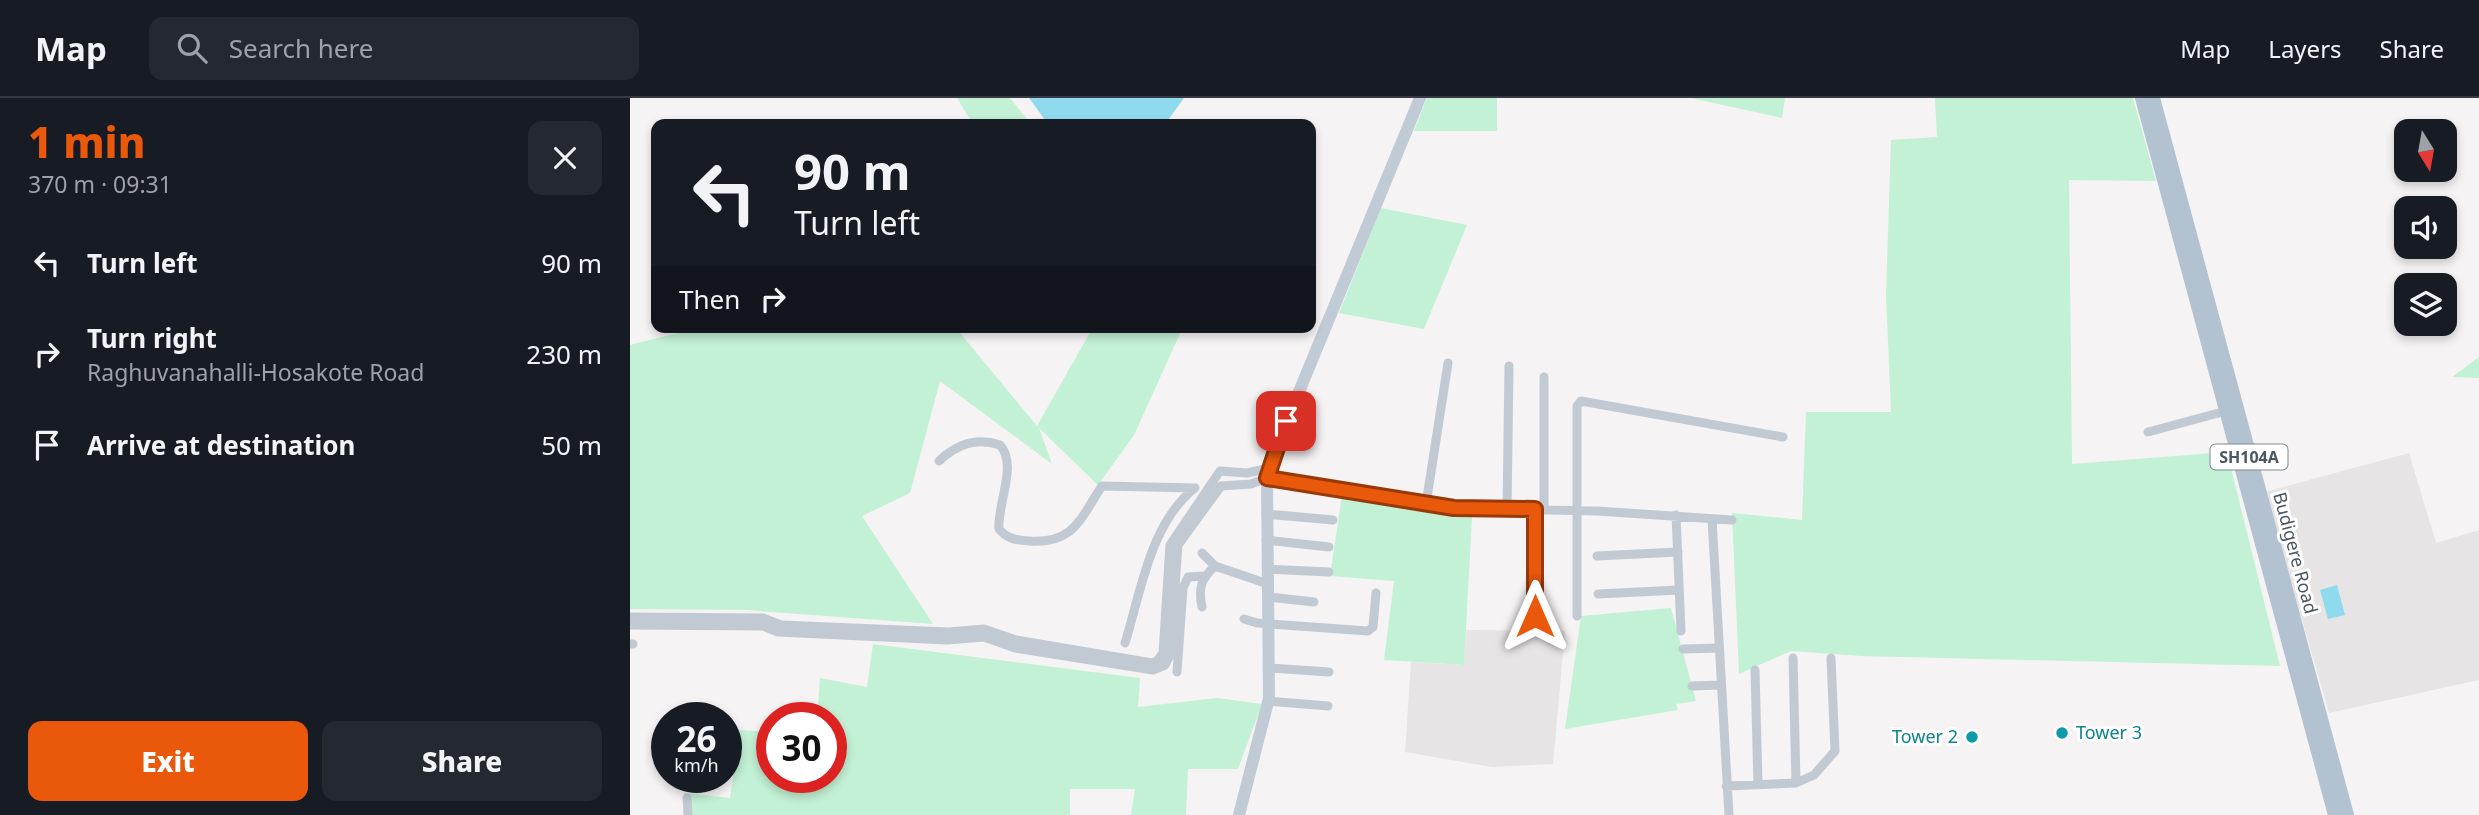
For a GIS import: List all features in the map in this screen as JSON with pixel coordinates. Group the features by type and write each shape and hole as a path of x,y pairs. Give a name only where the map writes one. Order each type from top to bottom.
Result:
{"main road":[{"path":"1239,815 1268,701 1266,514 1269,473 1275,450 1420,98"},
{"name":"Budigere Road","path":"2142,98 2226,411 2239,439 2347,815"},
{"name":"Budigere Road","path":"2153,98 2335,815"}],"street":[{"path":"1426,504 1448,363"},
{"path":"1507,510 1509,366"},
{"path":"1535,616 1544,377"},
{"path":"1577,616 1577,406 1581,401 1783,437"},
{"path":"2148,432 2226,411"},
{"path":"939,461 953,448 967,442 1000,445 1006,451 1007,470 999,529 1009,538 1046,542 1064,538 1072,531 1102,486 1213,489 1269,473"},
{"path":"630,625 763,625 777,632 949,632 984,629 1015,644 1152,663 1162,662 1171,541 1213,489 1220,471 1269,473 1426,504 1732,520"},
{"path":"1125,643 1158,538 1178,501 1195,488"},
{"path":"1266,514 1333,520"},
{"path":"1676,515 1681,631"},
{"path":"1712,519 1729,815"},
{"path":"1266,540 1329,547"},
{"path":"1597,556 1678,552"},
{"path":"1202,553 1215,566 1268,591 1314,601"},
{"path":"1202,607 1199,589 1205,576 1215,566"},
{"path":"1268,569 1329,572"},
{"path":"1177,672 1182,588 1188,577 1205,576"},
{"path":"1598,594 1679,590"},
{"path":"1244,619 1269,624 1369,631 1373,627 1376,593"},
{"path":"630,617 762,618 779,625 855,632"},
{"path":"1683,649 1719,648"},
{"path":"1793,658 1796,783"},
{"path":"1726,786 1796,783 1814,775 1835,751 1831,658"},
{"path":"1269,668 1329,672"},
{"path":"1755,670 1758,785"},
{"path":"1692,686 1721,685"},
{"path":"1268,701 1328,706"},
{"path":"687,798 688,815"}],"shaded area":[{"path":"2409,453 2436,543 2479,530 2479,680 2329,713 2265,492"},
{"path":"1466,630 1565,631 1553,764 1492,767 1405,752 1411,662 1464,665"}],"green space":[{"path":"957,98 1010,98 1027,119 970,119"},
{"path":"1427,98 1497,98 1497,131 1414,131"},
{"path":"1691,98 1785,98 1782,118"},
{"path":"1935,98 2133,98 2156,181 2069,180 2072,464 2227,452 2280,666 1861,656 1791,651 1739,674 1732,513 1802,520 1806,412 1891,412 1886,295 1891,140 1937,137"},
{"path":"1381,208 1467,225 1424,329 1339,313"},
{"path":"677,333 960,333 1037,426 1090,333 1180,333 1134,435 1098,485 1039,428 1052,464 940,381 910,493 862,516 933,624 747,610 630,609 630,345"},
{"path":"2479,357 2479,378 2452,377"},
{"path":"1342,495 1472,517 1464,665 1384,660 1394,581 1330,576"},
{"path":"1671,608 1696,701 1676,704 1678,710 1565,729 1581,616"},
{"path":"873,644 1140,678 1138,707 1217,698 1262,704 1238,769 1188,769 1186,815 1131,815 1135,789 1070,789 1070,815 685,815 684,793 730,798 731,793 742,793 742,730 756,731 756,793 847,793 847,702 818,702 820,678 867,687"}],"water":[{"path":"1029,98 1184,98 1169,119 1044,119"},
{"path":"2337,585 2345,615 2328,619 2320,590"}],"place":[{"name":"Tower 3","path":"2062,733"},
{"name":"Tower 2","path":"1972,737"}],"route":[{"path":"1286,421 1267,478 1454,508 1535,509 1535,616"}]}
